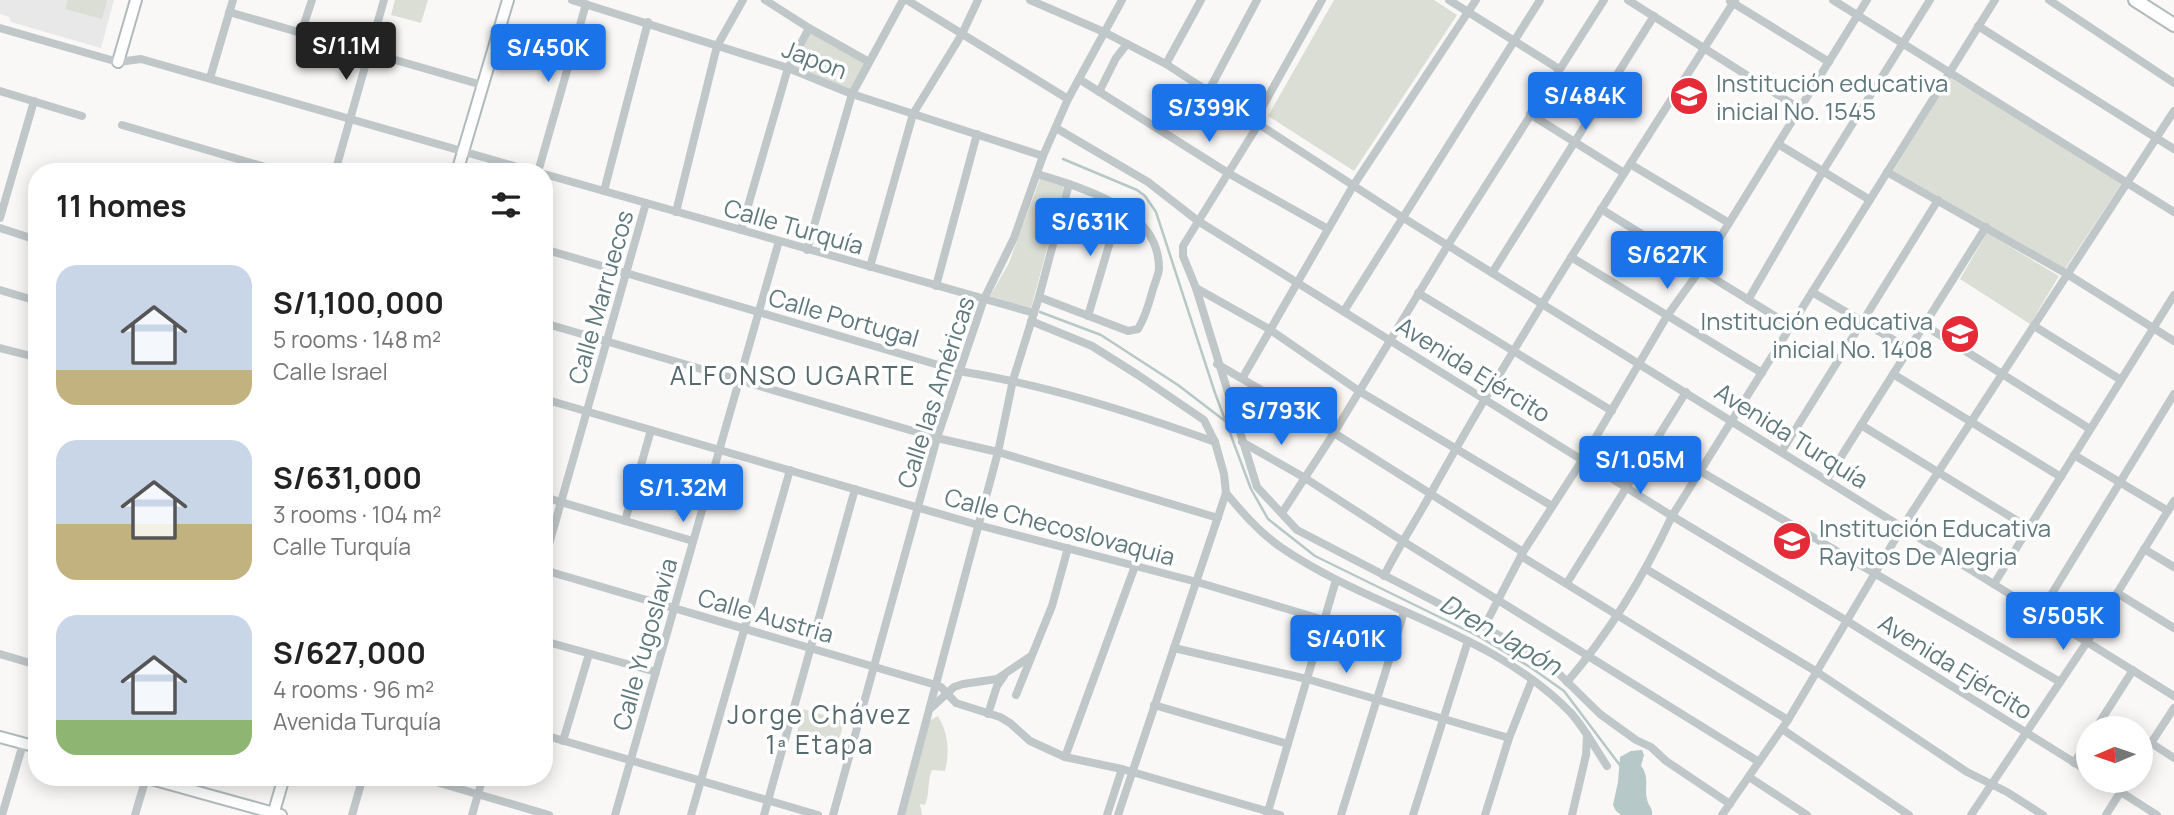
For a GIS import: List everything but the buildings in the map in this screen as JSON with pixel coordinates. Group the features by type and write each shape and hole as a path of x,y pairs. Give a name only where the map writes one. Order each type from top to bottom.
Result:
{"main road":[{"path":"2135,0 2174,25"}],"street":[{"path":"118,62 136,0"},
{"path":"210,78 233,0"},
{"path":"302,33 312,0"},
{"path":"338,163 384,0"},
{"path":"460,163 508,0"},
{"name":"Japon","path":"572,0 788,68 852,94 1043,156"},
{"path":"676,212 717,46 743,0"},
{"path":"765,0 809,29 869,62"},
{"path":"807,250 852,94 905,0 1068,99"},
{"path":"870,267 913,114 962,34 978,0"},
{"name":"Avenida Turquía","path":"1030,0 1104,32 1166,64 1402,218 2174,696"},
{"name":"Calle las Américas","path":"833,815 958,371 984,299 1014,238 1043,156 1068,99 1122,0"},
{"path":"1166,64 1201,0"},
{"path":"1208,92 1257,0"},
{"path":"1322,0 1256,124 1183,246 1183,256 1196,288 1257,486 1297,530 1546,662 1600,714 1730,804"},
{"path":"1449,0 1559,69"},
{"path":"1243,377 1353,186 1476,0"},
{"path":"1345,311 1540,0"},
{"path":"1282,513 1335,433 1418,293 1604,0"},
{"path":"1628,0 1800,109"},
{"path":"1833,0 2174,212"},
{"path":"1484,627 1522,554 1583,459 1667,316 1700,270 1867,0"},
{"path":"1748,300 1823,172 1930,0"},
{"path":"1567,682 1590,655 1646,569 1672,516 1995,0"},
{"path":"2049,0 2174,83"},
{"path":"1384,576 1401,540 1430,495 1484,398 1732,1 1829,62"},
{"path":"540,163 586,4"},
{"path":"229,12 482,85"},
{"path":"1492,273 1654,16"},
{"path":"604,191 648,22"},
{"path":"1978,26 2174,149"},
{"path":"0,28 118,62 141,59 505,163"},
{"path":"741,230 788,68 809,29"},
{"path":"1099,92 1116,58 1128,44"},
{"path":"1079,79 1228,173 1328,229"},
{"path":"0,91 82,116"},
{"path":"1,213 34,102"},
{"path":"1722,815 1788,720 1903,526 2174,111"},
{"path":"1530,114 1624,173"},
{"path":"122,124 252,163"},
{"name":"Avenida Ejército","path":"1056,128 1148,182 1198,220 1672,516 1847,621 2074,763"},
{"path":"936,286 977,134"},
{"path":"1778,144 1870,200"},
{"path":"1630,164 1729,223"},
{"path":"1887,172 2067,274 2174,341"},
{"path":"1037,174 1090,190 1141,224 1156,248 1159,269 1145,317 1138,330 1128,331 1039,297"},
{"name":"Calle Turquía","path":"553,177 984,299 1033,317 1092,346 1204,420 1224,474 1226,493"},
{"path":"901,815 998,452 1013,380 1039,297 1069,184"},
{"path":"1782,451 1938,200"},
{"name":"Calle Marruecos","path":"553,530 646,203"},
{"path":"1088,316 1120,208"},
{"path":"1601,209 1791,327"},
{"path":"1827,479 1986,227"},
{"path":"0,228 28,237"},
{"name":"Calle Yugoslavia","path":"615,815 779,241"},
{"name":"Calle Portugal","path":"553,252 958,371 1013,380 1151,419 1214,442"},
{"path":"1571,257 1762,373"},
{"path":"1196,288 1269,329 1359,391 1552,506"},
{"path":"0,290 28,298"},
{"path":"1812,292 1909,349"},
{"path":"1418,293 1612,411"},
{"path":"1994,584 2174,295"},
{"path":"1924,325 2091,429"},
{"path":"553,326 937,438 998,452 1218,518"},
{"path":"2034,326 2121,380"},
{"path":"0,348 28,355"},
{"path":"1217,363 1335,433 1567,583 1788,720"},
{"path":"1893,374 2061,477"},
{"path":"1567,583 1686,392"},
{"path":"2040,613 2174,394"},
{"name":"Calle Checoslovaquia","path":"553,402 978,525 1197,582 1325,620"},
{"path":"1861,425 2029,528"},
{"path":"625,521 651,430"},
{"path":"1242,442 1305,478 1759,762"},
{"path":"2074,456 2168,511"},
{"path":"691,815 790,470"},
{"path":"1700,471 2060,682"},
{"path":"764,815 855,489"},
{"path":"1107,815 1154,705 1226,493"},
{"path":"1226,493 1254,526 1277,545 1336,580 1468,641 1532,680 1571,713 1607,766"},
{"path":"553,500 693,541"},
{"path":"1971,815 2087,642 2174,501"},
{"path":"1016,695 1052,606 1068,548"},
{"path":"2144,550 2174,567"},
{"path":"1065,757 1135,566"},
{"path":"1646,569 1816,672 1967,772 2043,815"},
{"name":"Calle Austria","path":"553,573 936,685 956,703 1010,723 1030,741 1065,757 1127,771 1280,815"},
{"path":"1267,813 1336,580"},
{"path":"2117,593 2174,628"},
{"path":"1341,815 1404,612"},
{"path":"1413,815 1468,641"},
{"path":"553,643 656,672"},
{"path":"1174,648 1307,679 1509,738"},
{"path":"564,741 589,653"},
{"path":"0,654 28,662"},
{"path":"929,710 946,692 962,684 997,679 1031,656"},
{"path":"2104,716 2133,670"},
{"path":"988,714 996,686 1006,674"},
{"path":"1485,815 1509,738 1532,680"},
{"path":"1154,705 1288,744"},
{"path":"2153,740 2174,708"},
{"path":"1782,729 1909,815"},
{"path":"1572,815 1586,755 1587,735"},
{"path":"0,737 28,745"},
{"path":"553,738 818,815"},
{"path":"2,815 23,744"},
{"path":"2153,744 2174,758"},
{"path":"1118,815 1127,771"},
{"path":"1749,777 1807,815"},
{"path":"135,815 148,786"},
{"path":"180,786 276,814 282,786"},
{"path":"352,815 360,786"},
{"path":"450,786 550,815"},
{"path":"472,815 480,786"},
{"path":"2106,815 2119,793"},
{"path":"2122,793 2157,815"}],"shaded area":[{"path":"0,0 114,0 101,48 11,22 9,17 0,14"},
{"path":"68,0 107,0 102,19 65,9"},
{"path":"395,0 428,0 421,23 391,15"},
{"path":"1334,0 1434,0 1457,15 1354,171 1268,116"},
{"path":"810,32 867,62 851,92 791,67"},
{"path":"1950,78 2122,183 2065,269 1893,171"},
{"path":"1040,179 1064,186 1031,308 990,296 1009,263"},
{"path":"1987,233 2059,276 2030,324 1960,279"},
{"path":"803,709 844,721 837,748 796,736"},
{"path":"938,716 947,742 945,771 932,770 925,805 920,804 922,815 901,815 929,721"},
{"path":"1642,750 1644,755 1641,766 1645,774 1646,795 1652,815 1621,815 1613,805 1620,757 1631,751"}],"waterway":[{"name":"Dren Japón","path":"1063,159 1137,190 1145,196 1156,212 1215,393 1251,489 1268,519 1315,556 1478,636 1530,667 1564,691 1622,768"},
{"path":"1040,312 1101,335 1178,385 1225,421"}],"place":[{"name":"Institución educativa inicial No. 1545","path":"1689,96"},
{"name":"Institución educativa inicial No. 1408","path":"1960,334"},
{"name":"Institución Educativa Rayitos De Alegria","path":"1792,541"}],"district":[{"name":"ALFONSO UGARTE","path":"793,375"},
{"name":"Jorge Chávez 1ª Etapa","path":"820,729"}]}
